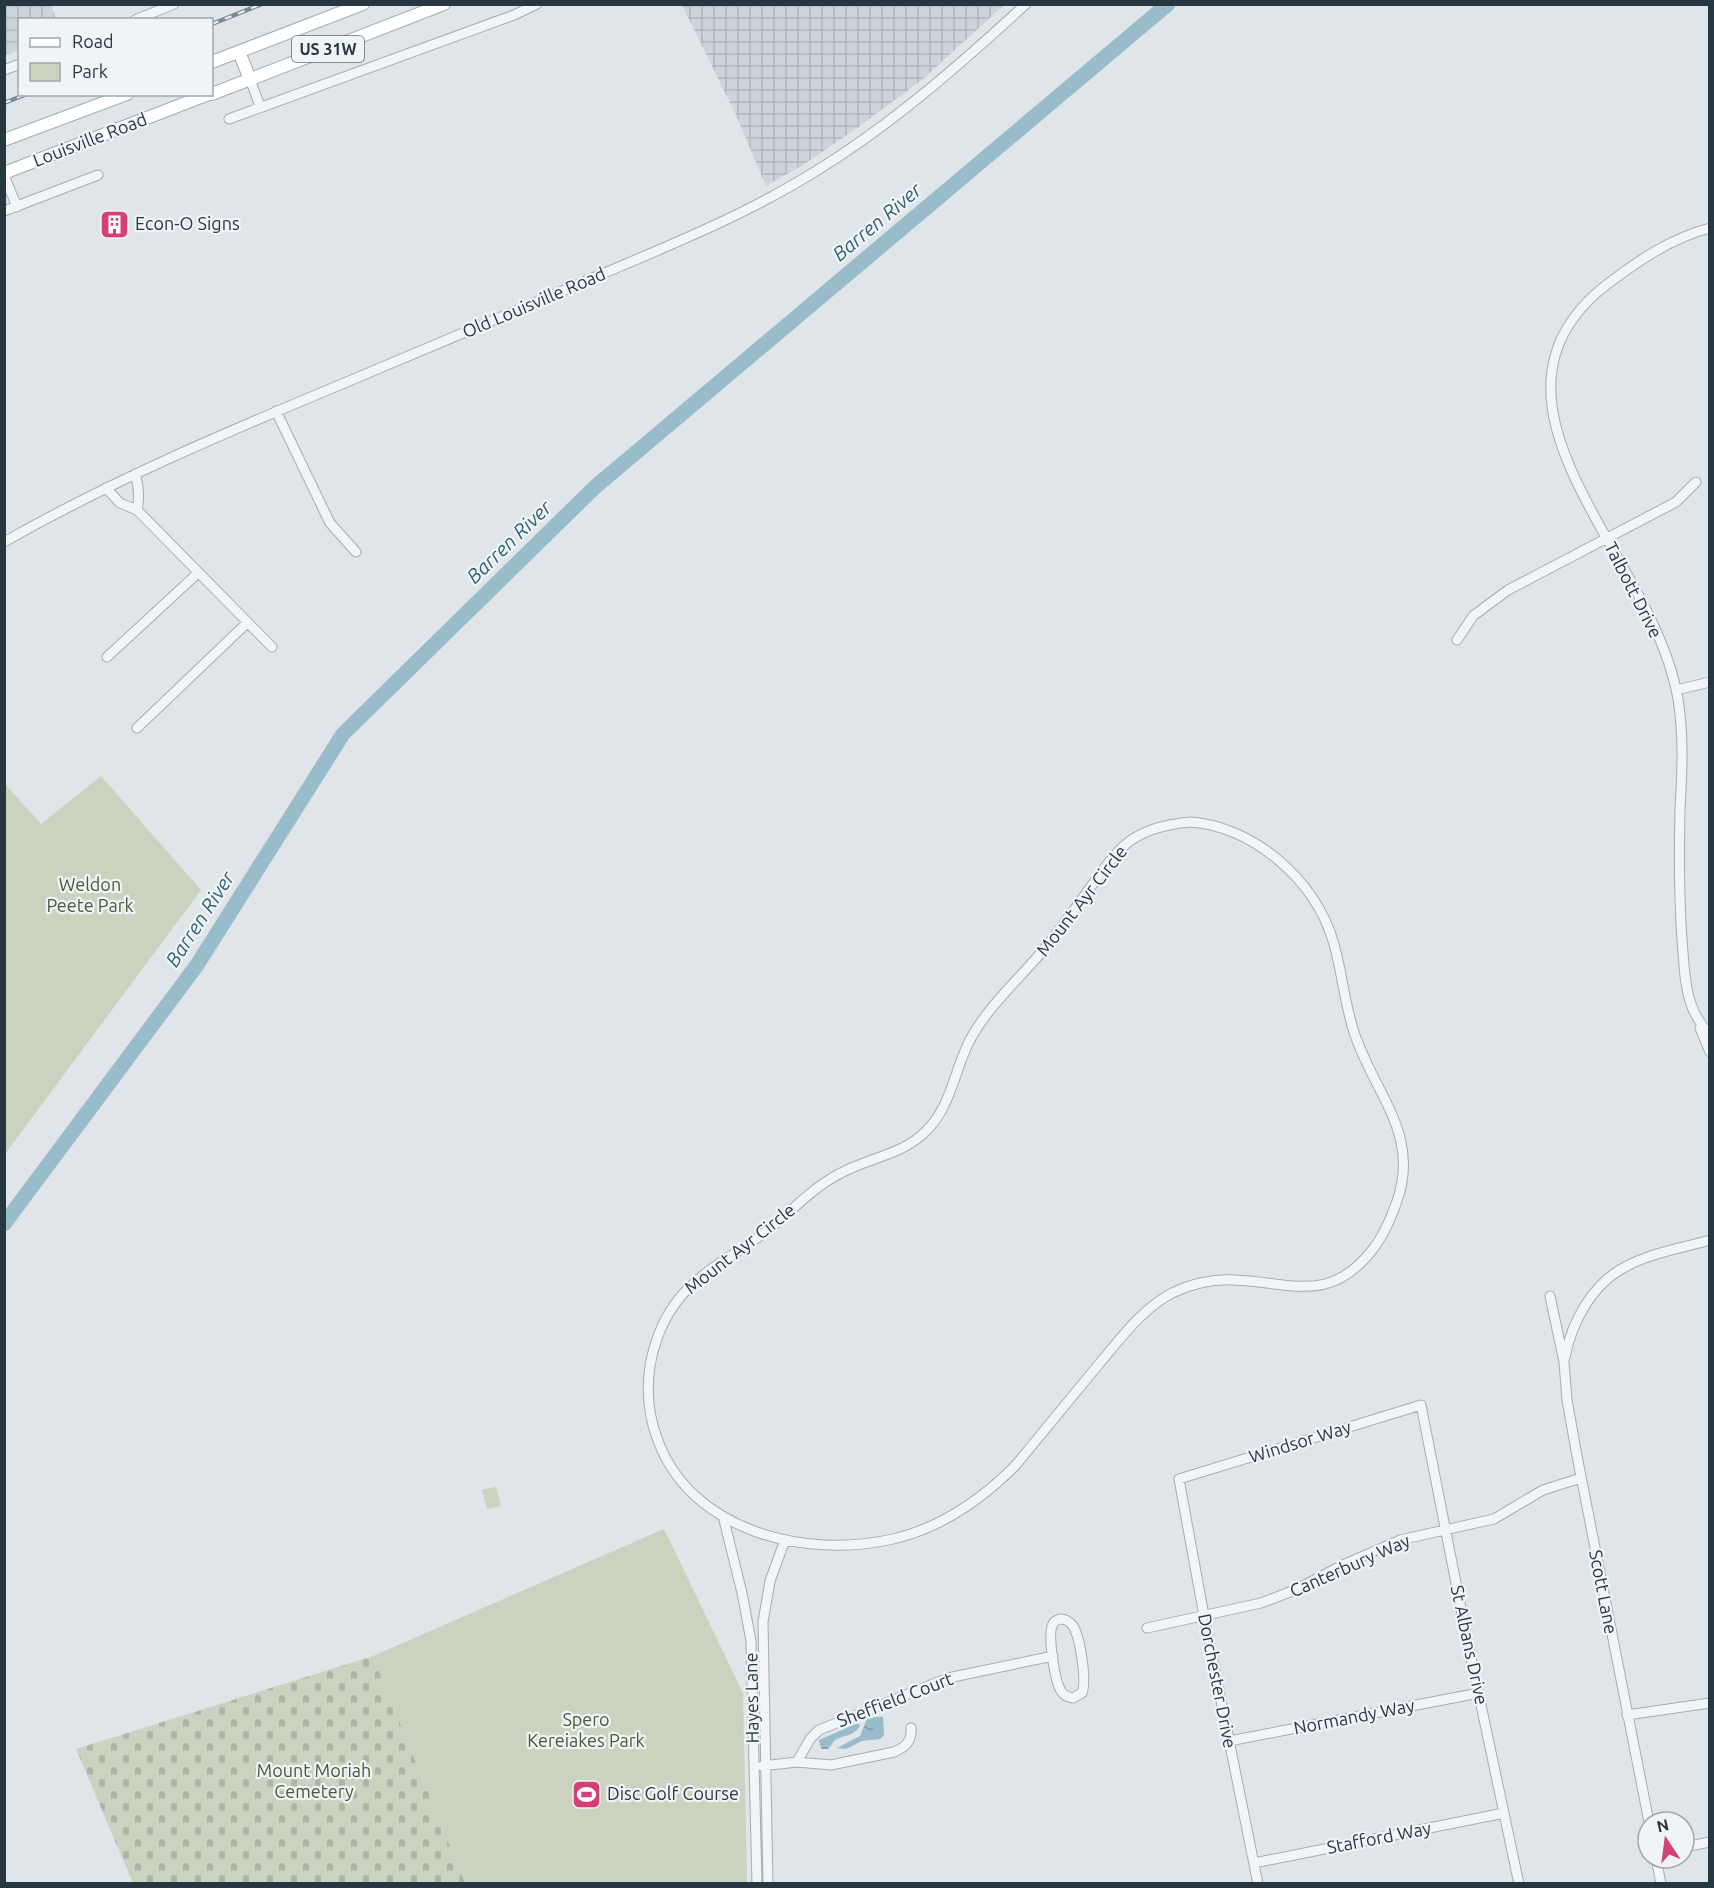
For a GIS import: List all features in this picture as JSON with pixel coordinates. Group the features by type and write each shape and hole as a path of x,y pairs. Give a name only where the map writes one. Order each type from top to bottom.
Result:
{"main road":[{"name":"US 31W","path":"213,62 363,4"},
{"name":"Louisville Road","path":"213,93 444,4"},
{"path":"239,52 250,79"},
{"name":"Louisville Road","path":"4,140 122,96"},
{"name":"Louisville Road","path":"4,174 205,96"}],"street":[{"path":"140,18 174,4"},
{"path":"229,119 514,15 537,4"},
{"name":"Old Louisville Road","path":"4,542 106,488 198,444 646,255 788,187 853,148 884,126 959,65 1026,4"},
{"path":"250,79 260,106"},
{"path":"4,174 17,207"},
{"path":"4,212 98,175"},
{"name":"Talbott Drive","path":"1710,228 1689,234 1664,246 1601,289 1572,321 1559,346 1554,360 1551,398 1557,437 1576,482 1653,626 1676,690 1682,748 1679,860 1681,929 1688,992 1696,1017 1710,1036"},
{"path":"276,411 330,523 356,552"},
{"path":"135,474 140,499 137,510"},
{"path":"1457,640 1473,616 1499,596 1526,579 1676,502 1696,482"},
{"path":"106,488 120,503 137,510 272,647"},
{"path":"107,657 198,573"},
{"path":"137,728 246,623"},
{"path":"1676,690 1710,682"},
{"name":"Mount Ayr Circle","path":"1191,822 1222,827 1252,842 1296,878 1319,908 1334,942 1354,1032 1401,1136 1403,1179 1395,1207 1375,1247 1354,1269 1326,1284 1296,1288 1248,1281 1216,1281 1186,1287 1158,1303 1132,1326 1015,1466 975,1501 942,1521 907,1535 874,1542 827,1545 785,1540 760,1534 723,1516 692,1493 675,1472 660,1444 652,1420 649,1390 652,1353 665,1319 679,1298 700,1276 765,1232 824,1182 852,1167 904,1147 925,1133 937,1120 945,1105 962,1058 976,1029 1044,949 1105,867 1124,846 1148,831 1168,824 1191,822"},
{"path":"1696,1017 1710,1052"},
{"name":"Scott Lane","path":"1564,1362 1570,1335 1580,1315 1606,1279 1635,1262 1710,1240"},
{"name":"Scott Lane","path":"1550,1296 1564,1362 1569,1411 1581,1478 1647,1810"},
{"name":"Windsor Way","path":"1179,1479 1420,1405"},
{"name":"St Albans Drive","path":"1420,1405 1520,1884"},
{"name":"Canterbury Way","path":"1147,1628 1261,1603 1295,1590 1345,1564 1400,1540 1494,1519 1543,1490 1581,1478"},
{"name":"Dorchester Drive","path":"1179,1479 1258,1884"},
{"name":"Hayes Lane","path":"723,1516 749,1630 757,1884"},
{"name":"Hayes Lane","path":"768,1884 763,1622 770,1581 785,1540"},
{"path":"1058,1620 1065,1620 1073,1627 1080,1650 1085,1685 1083,1693 1079,1696 1068,1697 1061,1690 1053,1656 1051,1627 1058,1620"},
{"name":"Sheffield Court","path":"797,1762 810,1739 823,1728 948,1678 1053,1656"},
{"name":"Normandy Way","path":"1229,1741 1479,1693"},
{"path":"1627,1715 1710,1703"},
{"path":"754,1767 797,1762 831,1765 894,1752 904,1748 911,1728"},
{"name":"Stafford Way","path":"1254,1863 1504,1813"}],"shaded area":[{"path":"4,5 51,5 56,18 18,18 18,50 5,55"},
{"path":"682,5 1004,5 923,79 803,165 766,186 736,115"}],"green space":[{"name":"Weldon Peete Park","path":"101,776 201,890 5,1154 5,784 41,824"},
{"path":"496,1487 501,1506 487,1509 482,1490"},
{"name":"Spero Kereiakes Park","path":"664,1529 743,1693 747,1883 465,1883 373,1656"},
{"name":"Mount Moriah Cemetery","path":"373,1656 465,1883 133,1883 76,1749"}],"water":[{"path":"883,1717 884,1735 880,1739 862,1741 846,1749 837,1748 860,1736 867,1719"},
{"path":"858,1723 860,1726 854,1732 837,1739 828,1749 821,1749 819,1740"}],"waterway":[{"name":"Barren River","path":"4,1224 197,965 343,734 595,487 1168,4"}],"railway":[{"path":"213,24 262,4"},
{"path":"4,103 22,96"}],"place":[{"name":"Econ-O Signs","path":"114,224"},
{"name":"Disc Golf Course","path":"586,1794"}]}
